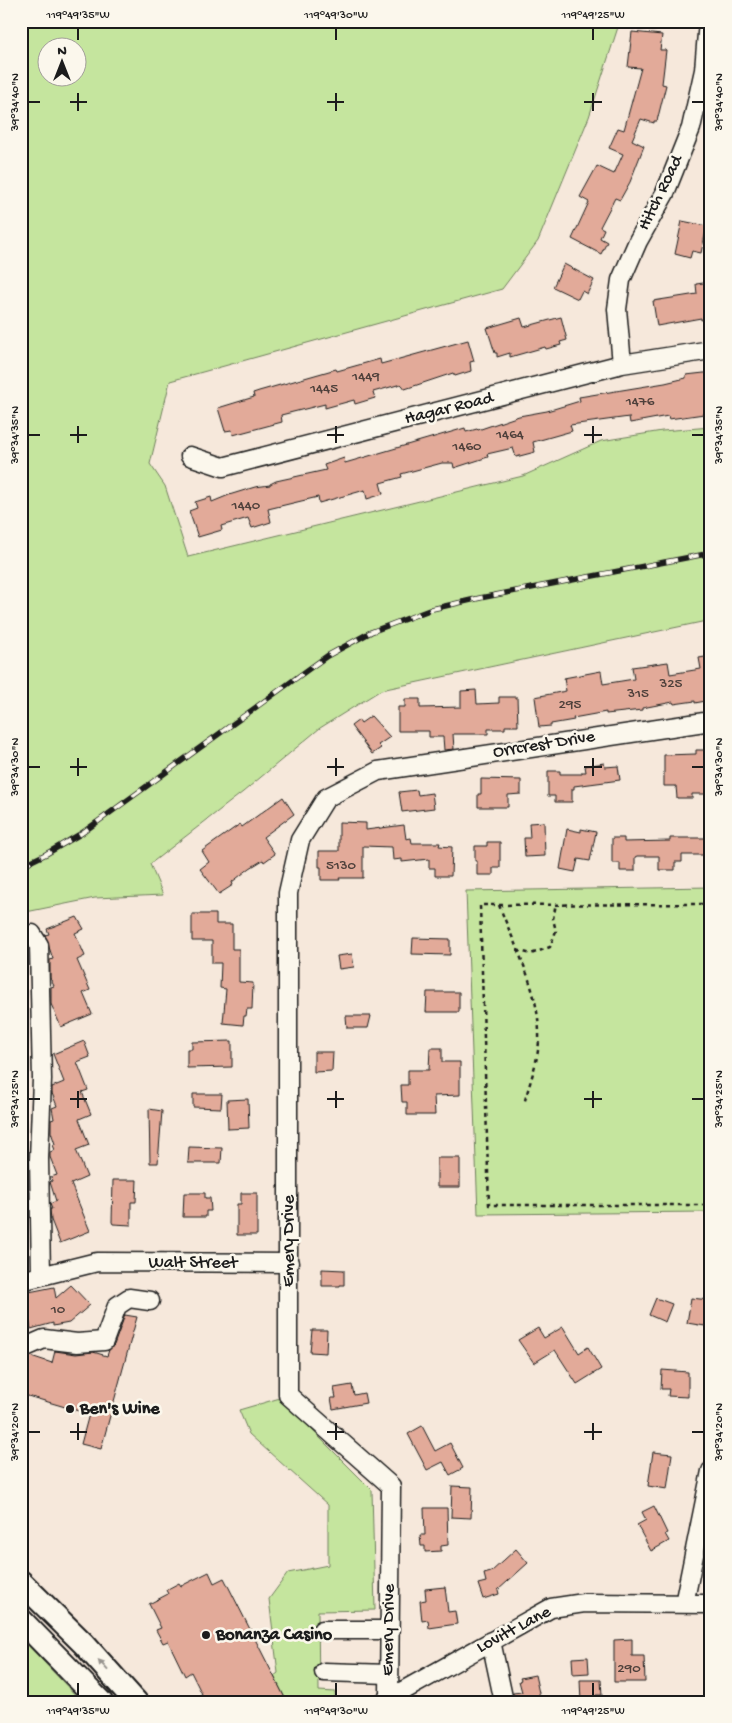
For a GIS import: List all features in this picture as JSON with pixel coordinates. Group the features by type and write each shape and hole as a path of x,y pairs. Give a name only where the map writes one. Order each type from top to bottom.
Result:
{"main road":[{"path":"21,1582 84,1644 136,1702"},
{"path":"21,1620 101,1702"}],"street":[{"name":"Hitch Road","path":"622,364 617,309 621,280 638,241 664,193 691,128 704,70 708,21"},
{"name":"Hagar Road","path":"190,456 223,467 622,364 711,350"},
{"name":"Orrcrest Drive","path":"378,771 711,720"},
{"name":"Emery Drive","path":"378,771 326,798 300,840 288,893 288,1395 391,1486 389,1674 386,1700"},
{"path":"21,936 32,934 40,945 42,1078 40,1159 41,1276"},
{"name":"Walt Street","path":"21,1281 97,1262 289,1263"},
{"path":"21,1349 44,1339 78,1343 104,1341 117,1306 129,1298 150,1301"},
{"path":"684,1604 711,1471"},
{"name":"Lovitt Lane","path":"386,1700 551,1608 584,1603 711,1604"},
{"path":"322,1630 389,1630"},
{"path":"491,1641 504,1702"},
{"path":"324,1672 389,1674"}],"path":[{"path":"517,950 531,954 550,947 556,931 553,919 556,904"},
{"path":"711,904 480,905 489,1205 711,1205"},
{"path":"499,905 530,977 540,1034 536,1063 524,1104"},
{"path":"21,1689 31,1702"}],"green space":[{"path":"21,21 620,21 589,117 538,241 502,289 170,381 150,464 165,486 188,557 523,476 601,441 662,431 711,427 711,620 381,690 320,728 243,792 150,864 163,895 95,898 21,913"},
{"path":"711,887 711,1212 478,1214 466,891"},
{"path":"280,1398 372,1490 375,1610 318,1611 319,1691 335,1692 335,1702 287,1702 274,1676 278,1673 269,1599 288,1573 328,1565 328,1505 249,1434 239,1410"},
{"path":"21,1638 82,1702 31,1702 21,1689"}],"building":[{"path":"632,32 662,35 660,50 666,50 662,84 666,85 657,121 654,121 654,123 641,119 632,140 644,146 630,182 620,200 615,198 600,227 604,229 600,238 607,242 601,254 572,239 589,202 580,197 597,166 614,174 623,154 609,148 618,128 624,130 641,68 628,67"},
{"path":"682,221 707,226 701,253 692,251 690,258 675,254"},
{"path":"564,264 594,280 587,294 582,291 578,299 553,287"},
{"path":"711,282 711,318 657,326 653,301 697,294 696,284"},
{"path":"561,317 567,340 560,342 561,345 546,349 545,347 510,357 510,353 497,357 487,328 521,318 524,327"},
{"path":"468,340 474,361 470,362 471,371 455,376 453,373 405,389 401,384 373,392 375,398 355,404 354,400 325,408 325,404 281,415 282,422 233,435 232,430 225,431 218,408 254,397 253,393 336,369 337,371 380,359 381,364"},
{"path":"711,373 711,413 669,419 668,416 630,423 629,417 570,425 572,431 533,442 535,452 516,457 513,448 487,454 488,457 454,468 453,463 442,463 401,474 402,477 380,483 383,494 367,499 365,490 319,503 318,497 268,509 271,522 252,528 248,518 221,526 222,530 198,537 189,511 197,508 195,502 211,497 212,502 255,487 270,485 276,481 326,470 324,465 344,458 345,463 465,428 466,432 478,430 519,416 547,411 580,401 579,397 665,383 686,378 686,375"},
{"path":"711,656 711,700 695,703 695,701 674,704 673,702 642,708 642,710 606,714 606,712 573,718 574,720 551,724 551,726 539,727 535,697 566,691 564,678 601,671 603,684 634,679 632,667 668,662 670,674 701,669 699,658"},
{"path":"476,690 477,704 499,703 499,697 517,697 518,726 505,726 505,729 488,729 488,734 453,734 454,749 444,750 443,737 429,737 429,731 398,731 398,707 405,707 405,699 420,699 420,708 461,707 461,691"},
{"path":"371,716 390,737 378,745 381,748 372,754 351,726 359,720 361,723"},
{"path":"696,750 711,750 711,794 692,794 692,798 677,798 676,786 664,786 664,755 696,754"},
{"path":"604,763 605,767 618,766 620,780 574,786 574,789 572,789 572,802 555,802 555,796 548,796 548,771 560,771 560,774 582,774 582,772 586,772 585,766"},
{"path":"481,779 521,780 521,794 508,795 508,807 478,807 478,794 481,794"},
{"path":"417,790 418,795 432,793 434,808 402,812 399,792"},
{"path":"283,797 294,814 263,837 275,854 264,862 263,860 250,868 232,882 233,885 219,894 200,869 209,862 202,851 240,824 242,827"},
{"path":"339,822 366,823 366,830 404,825 406,839 411,838 412,843 440,843 439,846 452,847 451,876 435,876 435,868 429,868 429,859 402,862 402,859 393,860 392,847 363,846 363,878 321,880 319,851 339,851"},
{"path":"544,822 545,856 525,857 524,838 530,838 529,823"},
{"path":"567,829 581,832 581,829 596,832 590,861 578,859 575,872 560,869"},
{"path":"612,838 624,838 624,842 670,841 670,838 711,838 711,855 682,855 682,862 675,862 675,870 659,870 659,856 637,856 635,857 635,871 620,871 620,863 612,863"},
{"path":"487,842 500,842 500,868 493,868 493,875 477,875 475,846 487,846"},
{"path":"192,914 216,914 216,924 232,924 232,949 239,949 239,982 253,983 252,1009 247,1009 243,1025 223,1023 226,989 220,988 221,963 212,963 212,941 192,941"},
{"path":"77,917 84,929 75,933 85,956 77,960 90,990 83,993 92,1014 61,1027 51,1004 51,987 54,986 50,978 50,960 53,959 45,935 49,934 47,929"},
{"path":"413,938 450,939 450,955 412,954"},
{"path":"352,954 354,967 339,969 337,956"},
{"path":"427,992 459,992 459,1012 426,1012"},
{"path":"346,1016 371,1016 368,1028 347,1028"},
{"path":"84,1041 90,1057 77,1062 88,1090 82,1092 91,1114 79,1119 89,1145 76,1150 87,1177 71,1184 90,1231 60,1243 51,1220 50,1209 52,1209 50,1204 56,1201 50,1182 52,1181 51,1177 57,1175 50,1152 55,1150 51,1132 51,1120 54,1119 52,1108 57,1106 52,1093 52,1087 64,1082 53,1054"},
{"path":"232,1041 232,1067 187,1068 187,1049 192,1049 192,1042"},
{"path":"430,1048 442,1048 442,1062 460,1062 460,1095 434,1096 435,1115 407,1115 407,1102 402,1102 401,1085 408,1085 408,1070 429,1070"},
{"path":"314,1052 333,1052 332,1071 314,1072"},
{"path":"193,1094 222,1094 221,1108 193,1107"},
{"path":"248,1099 249,1128 228,1129 227,1100"},
{"path":"149,1109 162,1111 158,1163 150,1163"},
{"path":"189,1147 222,1148 221,1163 188,1163"},
{"path":"437,1158 460,1158 460,1187 437,1187"},
{"path":"113,1180 137,1180 136,1202 131,1202 131,1225 113,1224 112,1222"},
{"path":"184,1193 205,1193 205,1198 210,1198 211,1211 206,1211 206,1217 183,1217"},
{"path":"241,1193 257,1193 257,1235 237,1235 237,1204 241,1204"},
{"path":"322,1269 344,1270 344,1285 322,1286"},
{"path":"71,1285 90,1305 69,1323 53,1326 53,1323 31,1329 24,1293 54,1287 56,1298"},
{"path":"656,1298 672,1304 665,1322 649,1315"},
{"path":"691,1298 709,1300 705,1326 687,1323"},
{"path":"125,1315 137,1317 101,1449 81,1444 89,1414 21,1394 21,1359 31,1356 52,1363 55,1351 76,1354 93,1352 107,1356 109,1350 114,1345"},
{"path":"563,1327 579,1353 588,1347 601,1369 577,1384 555,1350 534,1363 518,1340 538,1328 544,1338"},
{"path":"312,1330 327,1330 326,1353 310,1352"},
{"path":"662,1370 688,1372 688,1397 668,1396 669,1389 661,1389"},
{"path":"352,1385 354,1395 364,1393 366,1403 333,1409 331,1398 336,1398 334,1388"},
{"path":"422,1426 435,1451 450,1443 463,1468 450,1475 443,1462 427,1470 408,1434"},
{"path":"653,1452 672,1454 667,1489 648,1486"},
{"path":"452,1486 472,1487 471,1518 451,1517"},
{"path":"654,1506 669,1541 651,1551 637,1525 646,1520 642,1512"},
{"path":"424,1508 447,1508 448,1545 441,1546 441,1551 425,1552 425,1546 421,1546 420,1535 425,1535"},
{"path":"516,1549 528,1563 498,1590 499,1594 483,1599 478,1584 486,1582 484,1574 491,1572"},
{"name":"Bonanza Casino","path":"209,1572 214,1583 224,1578 287,1702 188,1702 202,1694 191,1672 185,1676 168,1641 163,1643 156,1630 161,1628 149,1604 168,1594 166,1590 179,1583 181,1586"},
{"path":"445,1587 448,1612 455,1611 457,1624 429,1628 428,1620 422,1621 420,1601 426,1600 425,1589"},
{"path":"632,1639 632,1656 644,1656 645,1682 614,1682 614,1640"},
{"path":"588,1657 589,1673 573,1674 572,1658"},
{"path":"535,1675 541,1702 514,1702 513,1693 522,1692 520,1678"},
{"path":"580,1680 601,1680 602,1695 596,1695 596,1702 581,1702"}],"railway":[{"path":"21,866 82,833 327,656 371,632 432,609 711,553"}],"place":[{"name":"Ben's Wine","path":"70,1409"},
{"name":"Bonanza Casino","path":"206,1635"}]}
